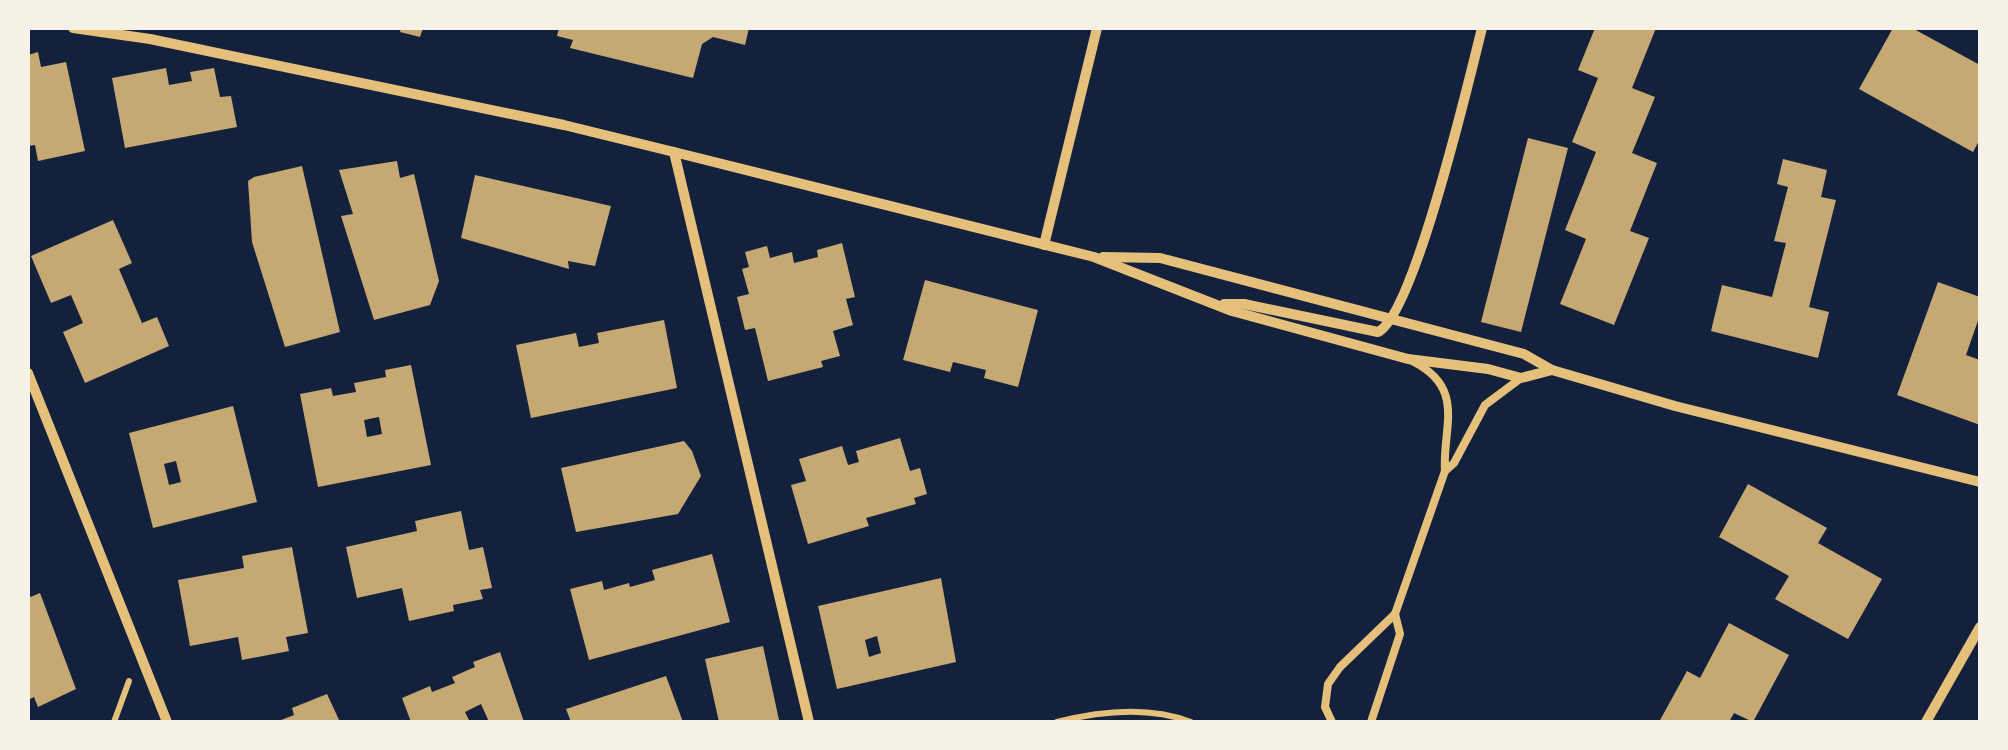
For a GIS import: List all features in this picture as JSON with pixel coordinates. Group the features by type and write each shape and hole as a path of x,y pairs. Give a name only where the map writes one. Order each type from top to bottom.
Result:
{"street":[{"path":"73,28 225,55 674,152 1094,257 1213,304 1408,359 1488,368 1521,378 1552,370"},
{"path":"1044,245 1096,28"},
{"path":"1213,304 1244,304 1378,332 1388,328 1432,213 1482,28"},
{"path":"674,152 808,722"},
{"path":"1094,257 1160,258 1524,354 1552,370 1675,406 1980,482"},
{"path":"28,373 167,722"},
{"path":"1926,722 1980,627"}],"lane":[{"path":"1332,722 1325,708 1328,684 1340,667 1395,614 1445,471 1443,456 1451,425 1449,404 1430,373 1408,359"},
{"path":"1445,471 1454,463 1485,405 1521,378"},
{"path":"1371,722 1400,634 1395,614"}],"path":[{"path":"1056,722 1092,713 1166,712 1192,722"}],"building":[{"path":"401,28 423,28 420,37 400,32"},
{"path":"559,28 749,28 745,45 713,37 702,44 693,78 570,48 573,40 557,36"},
{"path":"1595,28 1656,28 1632,88 1655,97 1632,153 1657,163 1630,231 1649,238 1614,325 1560,304 1586,239 1565,230 1596,152 1572,142 1598,78 1578,70"},
{"path":"1893,28 1912,28 1980,65 1980,139 1973,152 1859,89"},
{"path":"38,52 41,67 66,62 85,151 38,161 35,145 28,146 28,55"},
{"path":"166,68 169,85 192,81 190,72 214,68 220,97 231,96 237,127 125,148 112,78"},
{"path":"1528,138 1568,148 1521,332 1481,322"},
{"path":"1783,159 1827,170 1821,197 1836,200 1809,307 1829,312 1818,358 1711,331 1722,285 1772,297 1786,243 1774,241 1788,187 1777,184"},
{"path":"397,161 400,178 414,174 439,281 430,305 374,320 341,216 353,214 339,170"},
{"path":"302,166 340,332 285,347 252,242 248,181"},
{"path":"475,175 611,206 595,266 568,261 569,269 461,238"},
{"path":"113,220 132,263 119,269 142,323 157,317 169,346 85,383 63,332 83,323 71,295 51,303 31,256"},
{"path":"842,243 855,297 846,299 853,325 833,331 840,356 821,361 823,367 768,381 755,328 745,330 737,297 749,294 742,269 749,267 745,252 767,246 770,258 792,252 794,263 818,257 817,250"},
{"path":"925,280 1038,310 1018,387 984,378 986,370 953,362 950,372 903,360"},
{"path":"1938,282 1980,297 1980,315 1966,355 1980,360 1980,425 1897,395"},
{"path":"664,320 677,388 531,418 516,345 576,333 579,347 599,343 597,333"},
{"path":"411,365 431,465 318,487 300,394 331,388 333,396 356,392 354,383 386,377 385,370","holes":["379,417 382,434 367,437 364,420"]},
{"path":"233,406 257,502 153,528 129,433","holes":["176,461 181,482 169,485 164,464"]},
{"path":"900,438 910,471 920,468 927,494 914,498 916,504 866,518 869,526 808,544 791,485 806,481 799,459 842,446 848,465 859,462 856,451"},
{"path":"684,441 701,476 678,514 576,532 561,468"},
{"path":"1748,484 1827,528 1818,543 1882,579 1848,639 1775,599 1789,576 1719,537"},
{"path":"461,511 469,550 483,547 492,588 480,590 483,599 453,605 454,611 409,621 402,588 357,598 346,547 417,531 415,521"},
{"path":"292,547 308,633 286,637 289,651 242,660 238,637 190,646 178,580 244,568 242,556"},
{"path":"712,554 730,622 589,660 570,589 602,581 604,590 629,583 630,587 655,580 652,570"},
{"path":"941,578 956,662 837,689 818,606","holes":["877,636 881,653 869,657 865,640"]},
{"path":"40,593 76,689 38,707 34,697 28,700 28,598"},
{"path":"1729,623 1789,655 1753,722 1734,713 1729,722 1659,722 1687,671 1700,678"},
{"path":"763,646 779,720 719,722 705,659"},
{"path":"500,652 524,722 489,722 481,704 465,712 470,722 411,722 402,698 430,686 432,692 455,683 452,677 475,667 473,662"},
{"path":"666,676 683,722 571,722 566,709"},
{"path":"327,694 340,722 276,722 294,715 292,708"}]}
